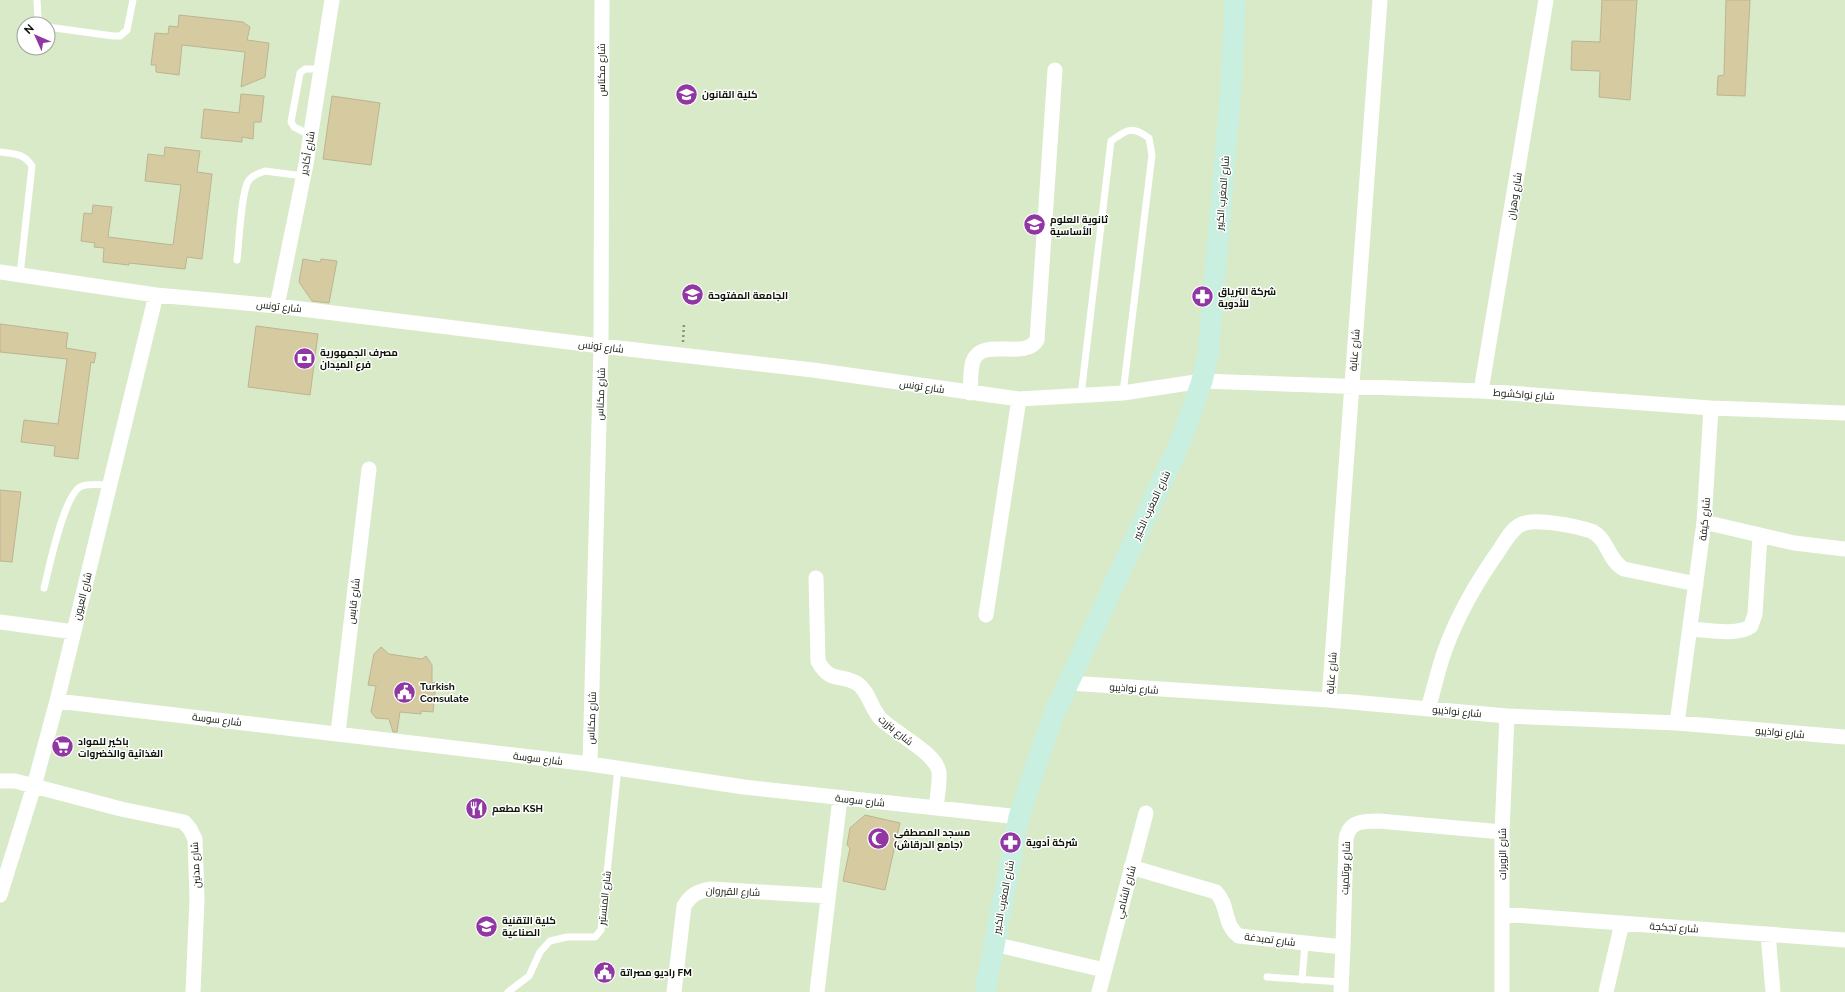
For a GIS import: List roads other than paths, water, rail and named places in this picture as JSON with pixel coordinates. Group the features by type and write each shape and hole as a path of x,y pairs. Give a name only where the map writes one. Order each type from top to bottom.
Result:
{"street":[{"name":"شارع أكادير","path":"277,306 303,176 332,0"},
{"name":"شارع مكناس","path":"590,764 601,346 602,0"},
{"name":"شارع المغرب الكبير","path":"985,992 1019,817 1054,714 1182,438 1202,381 1208,356 1231,90 1235,0"},
{"name":"شارع عنابة","path":"1329,700 1380,0"},
{"name":"شارع وهران","path":"1481,391 1546,0"},
{"path":"970,393 974,361 978,355 986,350 1027,349 1033,346 1037,340 1055,70"},
{"name":"شارع تونس","path":"0,272 156,295 277,306 601,346 814,370 1019,399 1123,393 1202,381"},
{"name":"شارع العيون","path":"0,895 34,786 57,701 156,295"},
{"name":"شارع نواكشوط","path":"1202,381 1481,391 1711,408 1845,413"},
{"path":"986,615 1019,399"},
{"name":"شارع كيفة","path":"1677,723 1691,629 1704,522 1711,408"},
{"name":"شارع قابس","path":"338,733 369,468"},
{"path":"1428,708 1445,651 1470,596 1506,539 1520,525 1538,521 1590,531 1602,539 1615,563 1624,569 1696,584"},
{"path":"1704,522 1794,543 1845,549"},
{"path":"1691,629 1742,631 1751,626 1755,614 1760,536"},
{"name":"شارع بنزرت","path":"816,578 818,660 823,670 833,677 852,680 862,688 873,710 881,719 932,759 939,772 936,808"},
{"path":"0,622 74,632"},
{"name":"شارع نواذيبو","path":"1069,683 1329,700 1507,716 1677,723 1845,737"},
{"name":"شارع سوسة","path":"57,701 338,733 590,764 744,787 1019,817"},
{"name":"شارع الزويرات","path":"1502,992 1502,832 1507,716"},
{"name":"شارع مدنين","path":"0,781 15,781 121,809 184,822 190,829 195,839 197,900 193,992"},
{"path":"817,992 840,798"},
{"name":"شارع الشامي","path":"1099,992 1146,813"},
{"name":"شارع بوتلميت","path":"1341,987 1344,947 1346,834 1352,825 1359,822 1379,821 1502,832"},
{"name":"شارع تمبدغة","path":"1131,867 1216,892 1223,902 1229,926 1239,936 1344,947"},
{"name":"شارع القيروان","path":"674,992 684,906 691,896 700,891 711,889 828,896"},
{"name":"شارع تجكجة","path":"1502,914 1845,940"},
{"path":"1606,992 1622,923"},
{"path":"1768,934 1773,992"},
{"path":"994,944 1104,970"}],"lane":[{"path":"37,0 38,16"},
{"path":"56,28 120,36 127,30 133,0"},
{"path":"310,135 294,127 291,122 300,73 305,69 321,69"},
{"path":"1081,395 1111,141 1126,131 1138,130 1149,138 1152,155 1123,393"},
{"path":"0,152 20,154 28,159 32,166 20,275"},
{"path":"237,260 244,196 248,181 259,172 265,171 303,176"},
{"path":"44,588 64,512 71,496 82,486 110,485"},
{"name":"شارع المنستير","path":"508,992 529,976 540,952 550,942 567,937 595,937 601,930 618,768"},
{"path":"1302,980 1305,944"},
{"path":"1267,977 1302,980 1341,987"}],"place":[{"name":"كلية القانون","path":"687,94"},
{"name":"ثانوية العلوم الأساسية","path":"1034,225"},
{"name":"الجامعة المفتوحة","path":"693,295"},
{"name":"شركة الترياق للأدوية","path":"1202,297"},
{"name":"مصرف الجمهورية فرع الميدان","path":"304,358"},
{"name":"Turkish Consulate","path":"405,692"},
{"name":"باكير للمواد الغذائية والخضروات","path":"62,747"},
{"name":"مطعم KSH","path":"476,808"},
{"name":"مسجد المصطفى (جامع الدرقاش)","path":"878,838"},
{"name":"شركة أدوية","path":"1011,842"},
{"name":"كلية التقنية الصناعية","path":"487,926"},
{"name":"راديو مصراتة FM","path":"605,972"}]}
